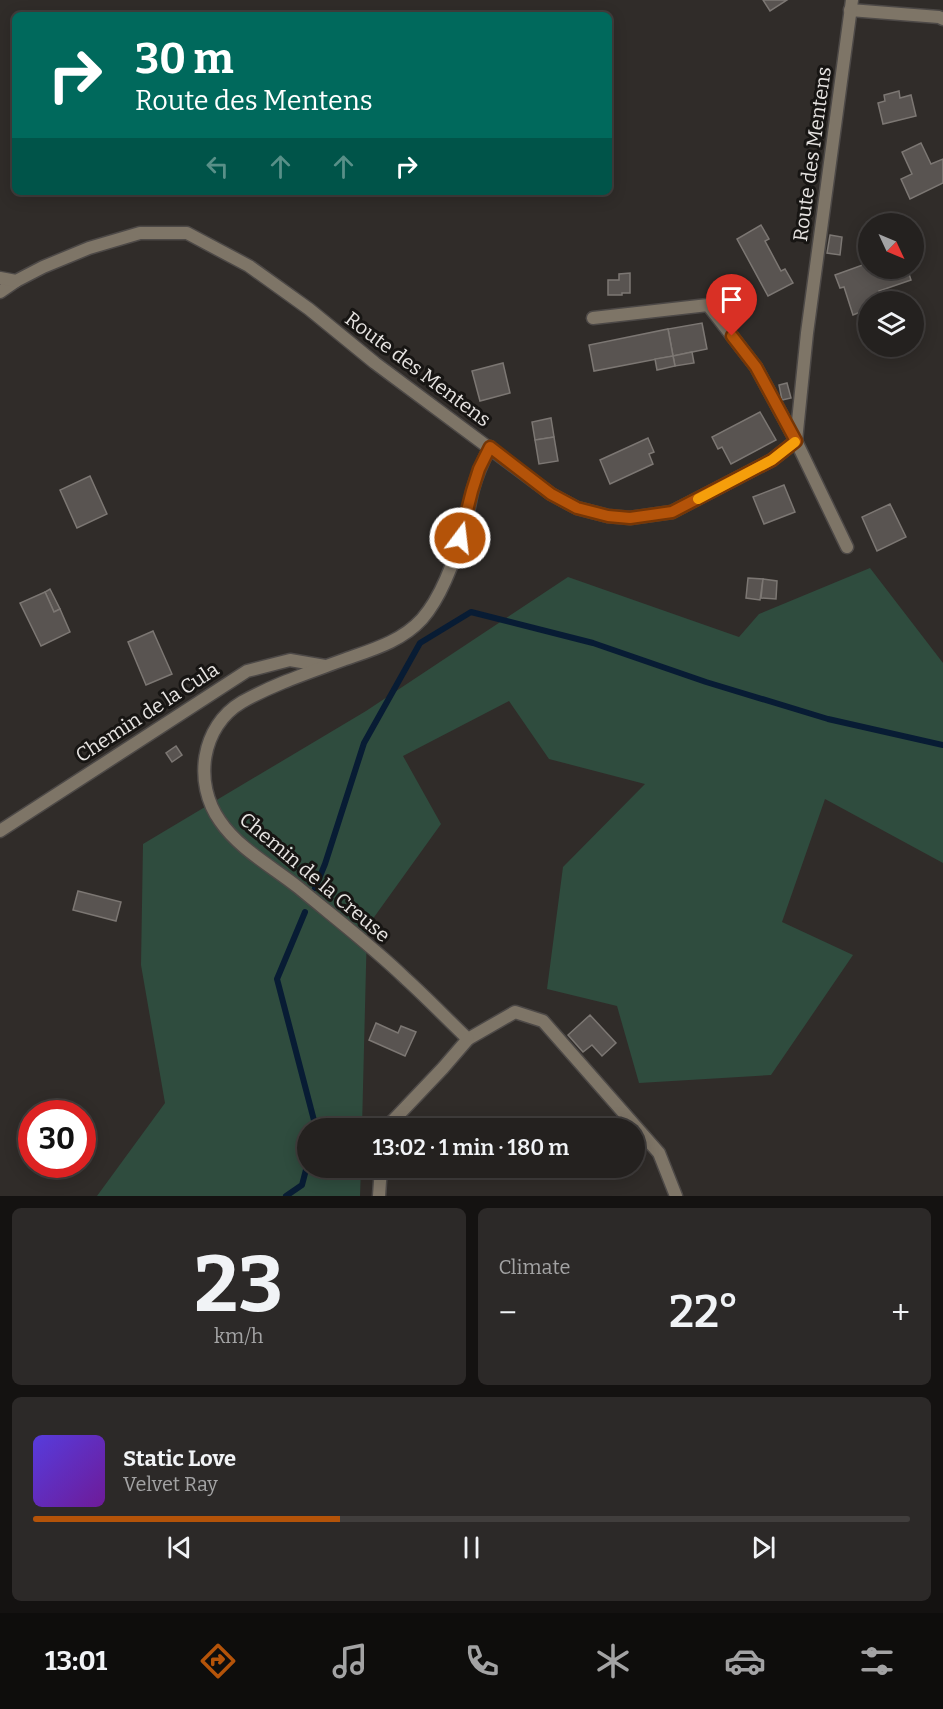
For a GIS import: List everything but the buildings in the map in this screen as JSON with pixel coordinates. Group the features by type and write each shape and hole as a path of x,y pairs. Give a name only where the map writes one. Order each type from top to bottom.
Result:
{"street":[{"path":"851,5 943,19"},
{"name":"Route des Mentens","path":"0,292 43,267 89,248 140,233 187,232 249,266 309,309 375,363 551,494 577,508 608,516 630,518 672,512 772,460 796,441 807,333 851,5"},
{"path":"0,278 16,281"},
{"path":"593,318 708,305 756,367 796,441 846,547"},
{"name":"Chemin de la Creuse","path":"468,1039 405,977 278,871 238,842 220,822 208,796 204,770 211,737 218,723 231,709 281,683 392,642 408,632 423,617 435,600 455,557 479,469 490,447"},
{"name":"Chemin de la Cula","path":"0,831 247,671 290,660 326,667"},
{"path":"396,1118 468,1039 515,1012 543,1021 659,1152 676,1196"},
{"path":"379,1196 380,1178"}],"green space":[{"path":"870,568 943,663 943,863 825,799 782,922 853,955 771,1075 639,1083 617,1006 547,989 563,867 645,784 549,759 509,701 403,756 441,824 367,927 362,1118 297,1118 297,1178 361,1178 360,1196 97,1196 165,1103 141,965 143,844 366,711 568,577 739,637 759,614"}],"waterway":[{"path":"315,888 364,743 420,643 471,612 593,643 706,682 828,719 943,745"},
{"path":"305,912 277,979 313,1118"},
{"path":"286,1196 302,1185 304,1178"}],"slow traffic":[{"path":"698,499 772,460 795,442"}],"route":[{"path":"460,538 479,469 490,447 551,494 577,508 608,516 630,518 672,512 772,460 796,441 756,367 732,336"}]}
